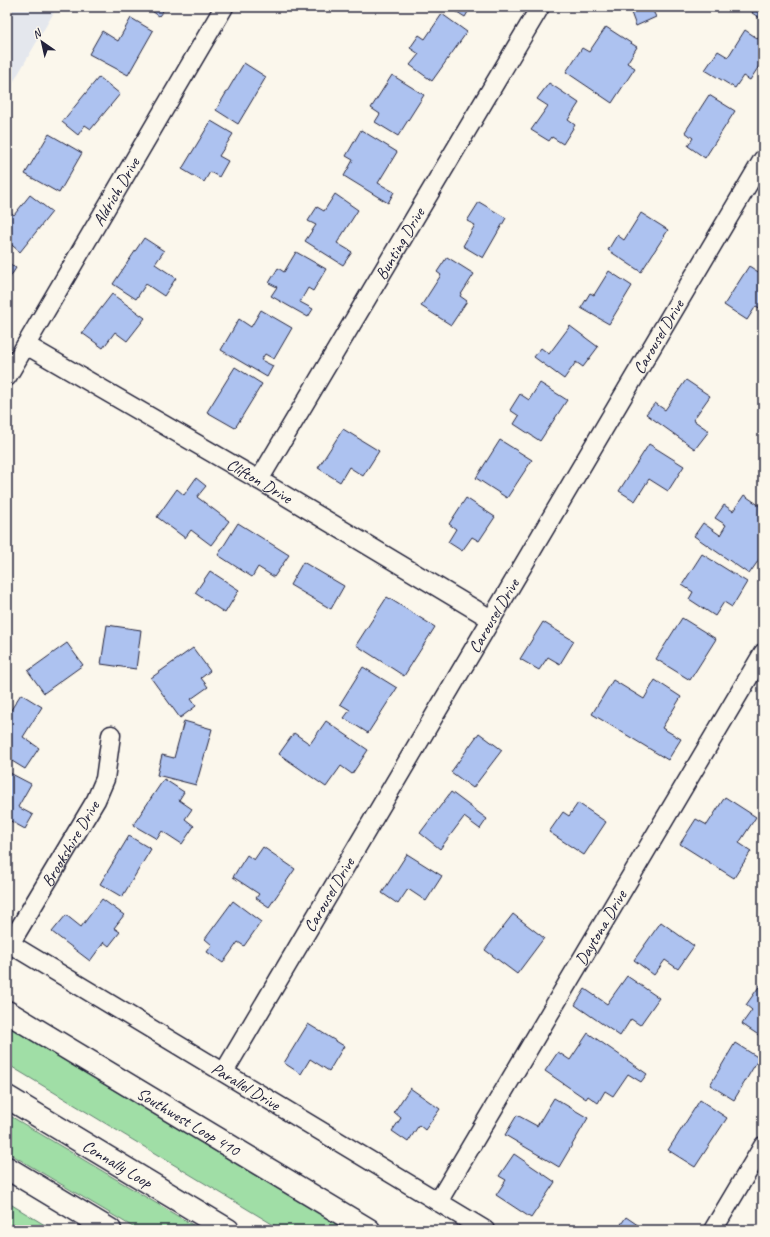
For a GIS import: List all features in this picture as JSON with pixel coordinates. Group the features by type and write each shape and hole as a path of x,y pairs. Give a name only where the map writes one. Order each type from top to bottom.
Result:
{"main road":[{"name":"Southwest Loop 410","path":"7,1012 369,1230"},
{"name":"Connally Loop","path":"7,1097 228,1230"},
{"path":"7,1168 110,1230"}],"street":[{"name":"Aldrich Drive","path":"7,377 224,7"},
{"name":"Bunting Drive","path":"259,480 540,7"},
{"name":"Carousel Drive","path":"224,1072 763,159"},
{"name":"Clifton Drive","path":"26,345 259,480 491,619"},
{"name":"Daytona Drive","path":"438,1202 763,653"},
{"name":"Brookshire Drive","path":"9,943 96,800 104,779 111,735"},
{"name":"Parallel Drive","path":"9,943 485,1230"},
{"path":"713,1230 763,1146"}],"shaded area":[{"path":"7,7 57,7 7,93"}],"green space":[{"path":"7,1026 346,1230 282,1230 7,1064"},
{"path":"7,1114 201,1230 138,1230 7,1152"},
{"path":"7,1202 53,1230 7,1230"}],"building":[{"path":"146,7 166,7 159,16"},
{"path":"449,7 471,7 465,17"},
{"path":"622,7 651,7 656,17 636,26 630,10 624,13"},
{"path":"755,7 763,7 763,20 752,13"},
{"path":"442,14 467,32 432,81 410,65 419,54 410,48 419,35 425,39"},
{"path":"131,18 153,31 128,75 89,54 102,31 118,41"},
{"path":"606,27 637,47 627,63 635,68 612,103 566,72 582,48 589,52"},
{"path":"745,30 763,42 763,60 750,80 743,76 735,88 705,70 718,51 728,57"},
{"path":"244,63 266,77 238,124 216,110"},
{"path":"392,75 424,95 398,136 375,122 380,114 371,108"},
{"path":"99,77 120,94 91,129 85,125 78,135 62,122"},
{"path":"549,83 579,103 568,120 575,125 563,144 552,137 549,141 531,130 548,106 537,99"},
{"path":"709,95 735,111 705,158 688,146 693,138 685,132"},
{"path":"211,121 233,134 219,156 228,161 219,177 210,172 204,182 182,169"},
{"path":"361,130 397,152 378,183 394,192 388,203 344,176 353,160 346,156"},
{"path":"49,134 82,153 59,193 25,174"},
{"path":"335,194 358,210 337,243 352,252 343,265 305,241 316,225 308,221 317,207 324,211"},
{"path":"30,195 52,212 20,252 7,241 7,209 14,215"},
{"path":"479,202 506,218 483,258 463,246 475,225 467,221"},
{"path":"641,213 668,230 641,272 608,250 617,235 624,240"},
{"path":"144,238 164,251 155,264 176,278 164,296 146,284 136,299 113,284"},
{"path":"296,252 326,269 313,291 308,288 300,302 313,309 308,317 271,296 277,287 269,283 278,268 284,272"},
{"path":"447,257 474,274 460,296 467,301 451,325 421,306 441,275 437,272"},
{"path":"7,262 16,268 7,282"},
{"path":"749,266 763,275 763,310 756,306 747,320 724,305"},
{"path":"609,271 632,286 609,324 581,308 590,293 594,295"},
{"path":"112,294 145,318 127,341 115,332 103,348 82,333"},
{"path":"261,310 292,328 274,359 265,354 261,360 273,366 267,377 221,350 239,319 251,327"},
{"path":"570,326 598,347 583,367 576,362 564,379 534,357 541,348 549,354"},
{"path":"235,367 262,384 235,428 207,412"},
{"path":"686,380 710,396 693,420 709,431 695,449 646,414 655,403 665,410"},
{"path":"540,383 567,400 540,441 514,424 519,416 510,410 520,394 529,400"},
{"path":"343,429 379,451 363,476 349,467 340,482 318,468"},
{"path":"500,440 532,460 507,498 476,478"},
{"path":"649,444 684,466 668,491 649,479 635,501 619,491"},
{"path":"196,478 206,486 197,497 229,521 211,545 191,530 185,538 157,517 177,489 184,495"},
{"path":"744,495 763,508 763,554 749,574 694,536 703,523 720,535 726,525 715,518 724,505 733,511"},
{"path":"466,498 495,517 479,541 472,537 462,551 448,542 456,529 449,524"},
{"path":"238,523 289,555 274,577 258,567 252,577 218,555"},
{"path":"702,554 747,582 732,607 724,602 715,616 689,599 693,592 682,585"},
{"path":"303,562 344,586 331,609 290,585"},
{"path":"210,571 239,590 225,613 195,593"},
{"path":"387,597 435,627 404,676 356,645"},
{"path":"682,618 716,639 690,680 656,659"},
{"path":"543,622 574,641 560,664 548,657 539,670 520,659"},
{"path":"107,625 141,630 136,669 101,664"},
{"path":"67,643 83,665 44,693 28,671"},
{"path":"193,648 210,671 201,678 208,687 191,699 196,706 180,718 151,678"},
{"path":"363,667 397,688 368,733 344,718 350,710 340,704"},
{"path":"613,680 644,699 655,680 681,697 662,728 681,739 668,760 592,714"},
{"path":"21,694 42,707 23,737 39,748 25,769 7,758 7,712 9,713"},
{"path":"184,721 212,729 196,785 157,775 162,755 174,758"},
{"path":"326,721 368,750 352,774 341,766 326,787 279,754 294,733 310,744"},
{"path":"479,733 502,750 473,788 451,772"},
{"path":"8,772 31,784 18,807 33,815 25,829 7,819"},
{"path":"164,779 184,792 179,800 192,809 185,819 194,826 182,844 162,831 157,839 133,825"},
{"path":"451,792 487,819 480,829 464,817 440,849 420,833"},
{"path":"725,797 756,817 739,843 751,851 734,878 680,844 696,819 707,825"},
{"path":"578,803 606,822 584,855 549,832 563,812 569,816"},
{"path":"129,836 151,849 122,897 100,884"},
{"path":"263,847 295,869 269,907 256,898 259,894 233,877 247,855 254,860"},
{"path":"7,854 12,858 7,866"},
{"path":"407,854 442,876 426,901 408,889 398,904 382,893"},
{"path":"102,899 124,915 114,928 120,932 109,946 104,942 90,961 52,932 66,915 81,927"},
{"path":"233,901 261,922 244,946 238,942 223,963 207,952 212,945 205,939"},
{"path":"513,914 544,938 517,974 485,950"},
{"path":"661,922 694,946 678,969 665,960 654,975 634,960"},
{"path":"627,976 659,998 640,1025 631,1019 620,1036 575,1005 585,989 607,1004"},
{"path":"763,981 763,1032 760,1036 742,1024 752,1010 746,1005"},
{"path":"308,1024 344,1046 329,1071 310,1059 301,1074 284,1063"},
{"path":"588,1033 647,1074 641,1082 628,1074 613,1096 605,1091 598,1103 588,1096 586,1099 545,1071 558,1052 570,1060"},
{"path":"735,1043 759,1058 734,1100 710,1085"},
{"path":"410,1088 440,1109 425,1130 419,1125 408,1142 392,1131 401,1118 394,1112"},
{"path":"554,1098 588,1118 559,1167 505,1135 517,1115 537,1126"},
{"path":"700,1100 727,1118 695,1167 668,1150"},
{"path":"514,1154 555,1182 531,1218 496,1195 506,1180 499,1176"},
{"path":"626,1217 645,1230 617,1230"}]}
